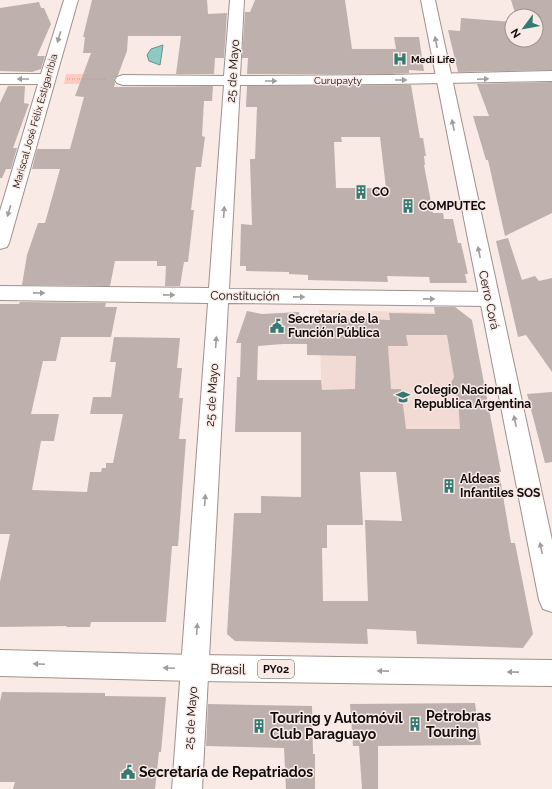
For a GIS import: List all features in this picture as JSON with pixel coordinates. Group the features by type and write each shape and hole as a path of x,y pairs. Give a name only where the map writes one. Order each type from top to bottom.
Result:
{"street":[{"name":"Mariscal José Félix Estigarribia","path":"0,243 71,0"},
{"name":"25 de Mayo","path":"187,789 237,0"},
{"name":"Cerro Corá","path":"428,0 552,600"},
{"name":"Curupayty","path":"123,80 444,80 552,76"},
{"path":"0,79 47,79"},
{"name":"Constitución","path":"0,293 489,299"},
{"name":"Brasil","path":"0,663 194,668 552,672"}],"path":[{"path":"47,79 123,80"}],"shaded area":[{"path":"66,74 115,74 113,84 64,84"},
{"name":"Colegio Nacional Republica Argentina","path":"319,310 460,313 499,473 324,471"}],"water":[{"path":"163,45 160,65 149,61 147,55 151,49"}],"building":[{"path":"92,0 207,0 208,14 227,13 224,58 215,58 214,74 176,74 181,36 128,36 127,51 118,75 114,79 114,87 213,86 212,101 204,101 202,136 205,137 201,167 196,167 191,210 194,210 188,262 184,262 180,286 165,286 166,266 157,266 157,261 115,261 110,286 22,285 27,255 38,223 45,223 60,169 32,169 37,149 70,149 84,97 75,96 91,53 83,53 85,37 83,37"},
{"path":"255,0 345,0 352,49 396,49 394,37 419,37 424,71 409,70 409,73 391,74 247,74 248,58 242,58 245,12 250,12"},
{"path":"511,0 552,0 552,70 458,72 448,30 460,31 461,18 504,21 504,48 544,48 544,8 514,8"},
{"path":"39,2 41,8 44,8 51,24 37,56 45,56 41,69 32,72 0,71 0,8"},
{"path":"552,82 552,213 505,236 488,160 486,160 473,116 489,116 477,84"},
{"path":"411,85 420,138 423,138 426,156 424,156 424,165 433,213 443,213 444,219 453,219 458,243 461,243 468,274 465,274 467,283 430,283 429,277 387,276 388,282 308,280 308,275 289,274 289,272 246,271 246,266 240,266 241,224 252,225 250,159 255,159 257,107 246,107 247,86","holes":["341,137 380,137 386,188 336,188 334,142 342,142"]},
{"path":"8,86 25,86 24,103 29,104 13,148 17,148 11,169 6,169 2,178 0,178 0,103"},
{"path":"508,238 522,280 535,276 539,281 552,278 552,372 526,335 518,337 496,241"},
{"path":"20,302 106,303 105,307 117,307 111,337 61,337 56,361 43,361 31,414 59,414 54,441 41,441 32,490 87,492 90,472 101,472 102,468 106,468 106,463 113,463 123,414 90,414 93,397 111,397 116,362 110,362 114,337 180,338 177,368 182,368 179,398 183,398 179,439 186,439 178,546 172,546 166,622 91,622 90,627 0,627 0,582 10,534 0,534 0,304 19,304"},
{"path":"434,307 455,307 472,320 501,472 499,472 511,543 515,543 533,634 523,648 417,644 416,631 367,629 368,644 235,641 227,634 234,513 261,513 261,496 301,497 301,432 235,432 237,377 240,377 241,343 236,343 247,311 262,314 299,312 300,319 338,318 390,320 389,313 435,314","holes":["406,335 447,335 454,377 448,389 458,397 460,429 406,429 401,389 391,389 388,346 408,346","307,344 307,355 356,356 355,389 322,390 321,380 257,380 258,346","360,472 396,472 402,521 365,520 368,601 323,601 322,548 327,548 327,525 363,525"]},
{"path":"552,392 552,462 545,463 527,394"},
{"path":"2,692 105,693 105,696 166,697 161,752 159,752 155,789 13,789 15,782 0,782 0,702"},
{"name":"Petrobras Touring","path":"475,703 481,745 378,746 378,789 362,789 359,746 353,746 350,704"},
{"name":"Touring y Automóvil Club Paraguayo","path":"208,704 312,706 313,754 315,754 315,789 286,789 284,748 206,746"}],"place":[{"name":"Medi Life","path":"400,59"},
{"name":"CO","path":"361,192"},
{"name":"COMPUTEC","path":"408,206"},
{"name":"Secretaría de la Función Pública","path":"277,326"},
{"name":"Colegio Nacional Republica Argentina","path":"403,397"},
{"name":"Aldeas Infantiles SOS","path":"449,486"},
{"name":"Petrobras Touring","path":"415,724"},
{"name":"Touring y Automóvil Club Paraguayo","path":"259,726"},
{"name":"Secretaría de Repatriados","path":"128,772"}]}
